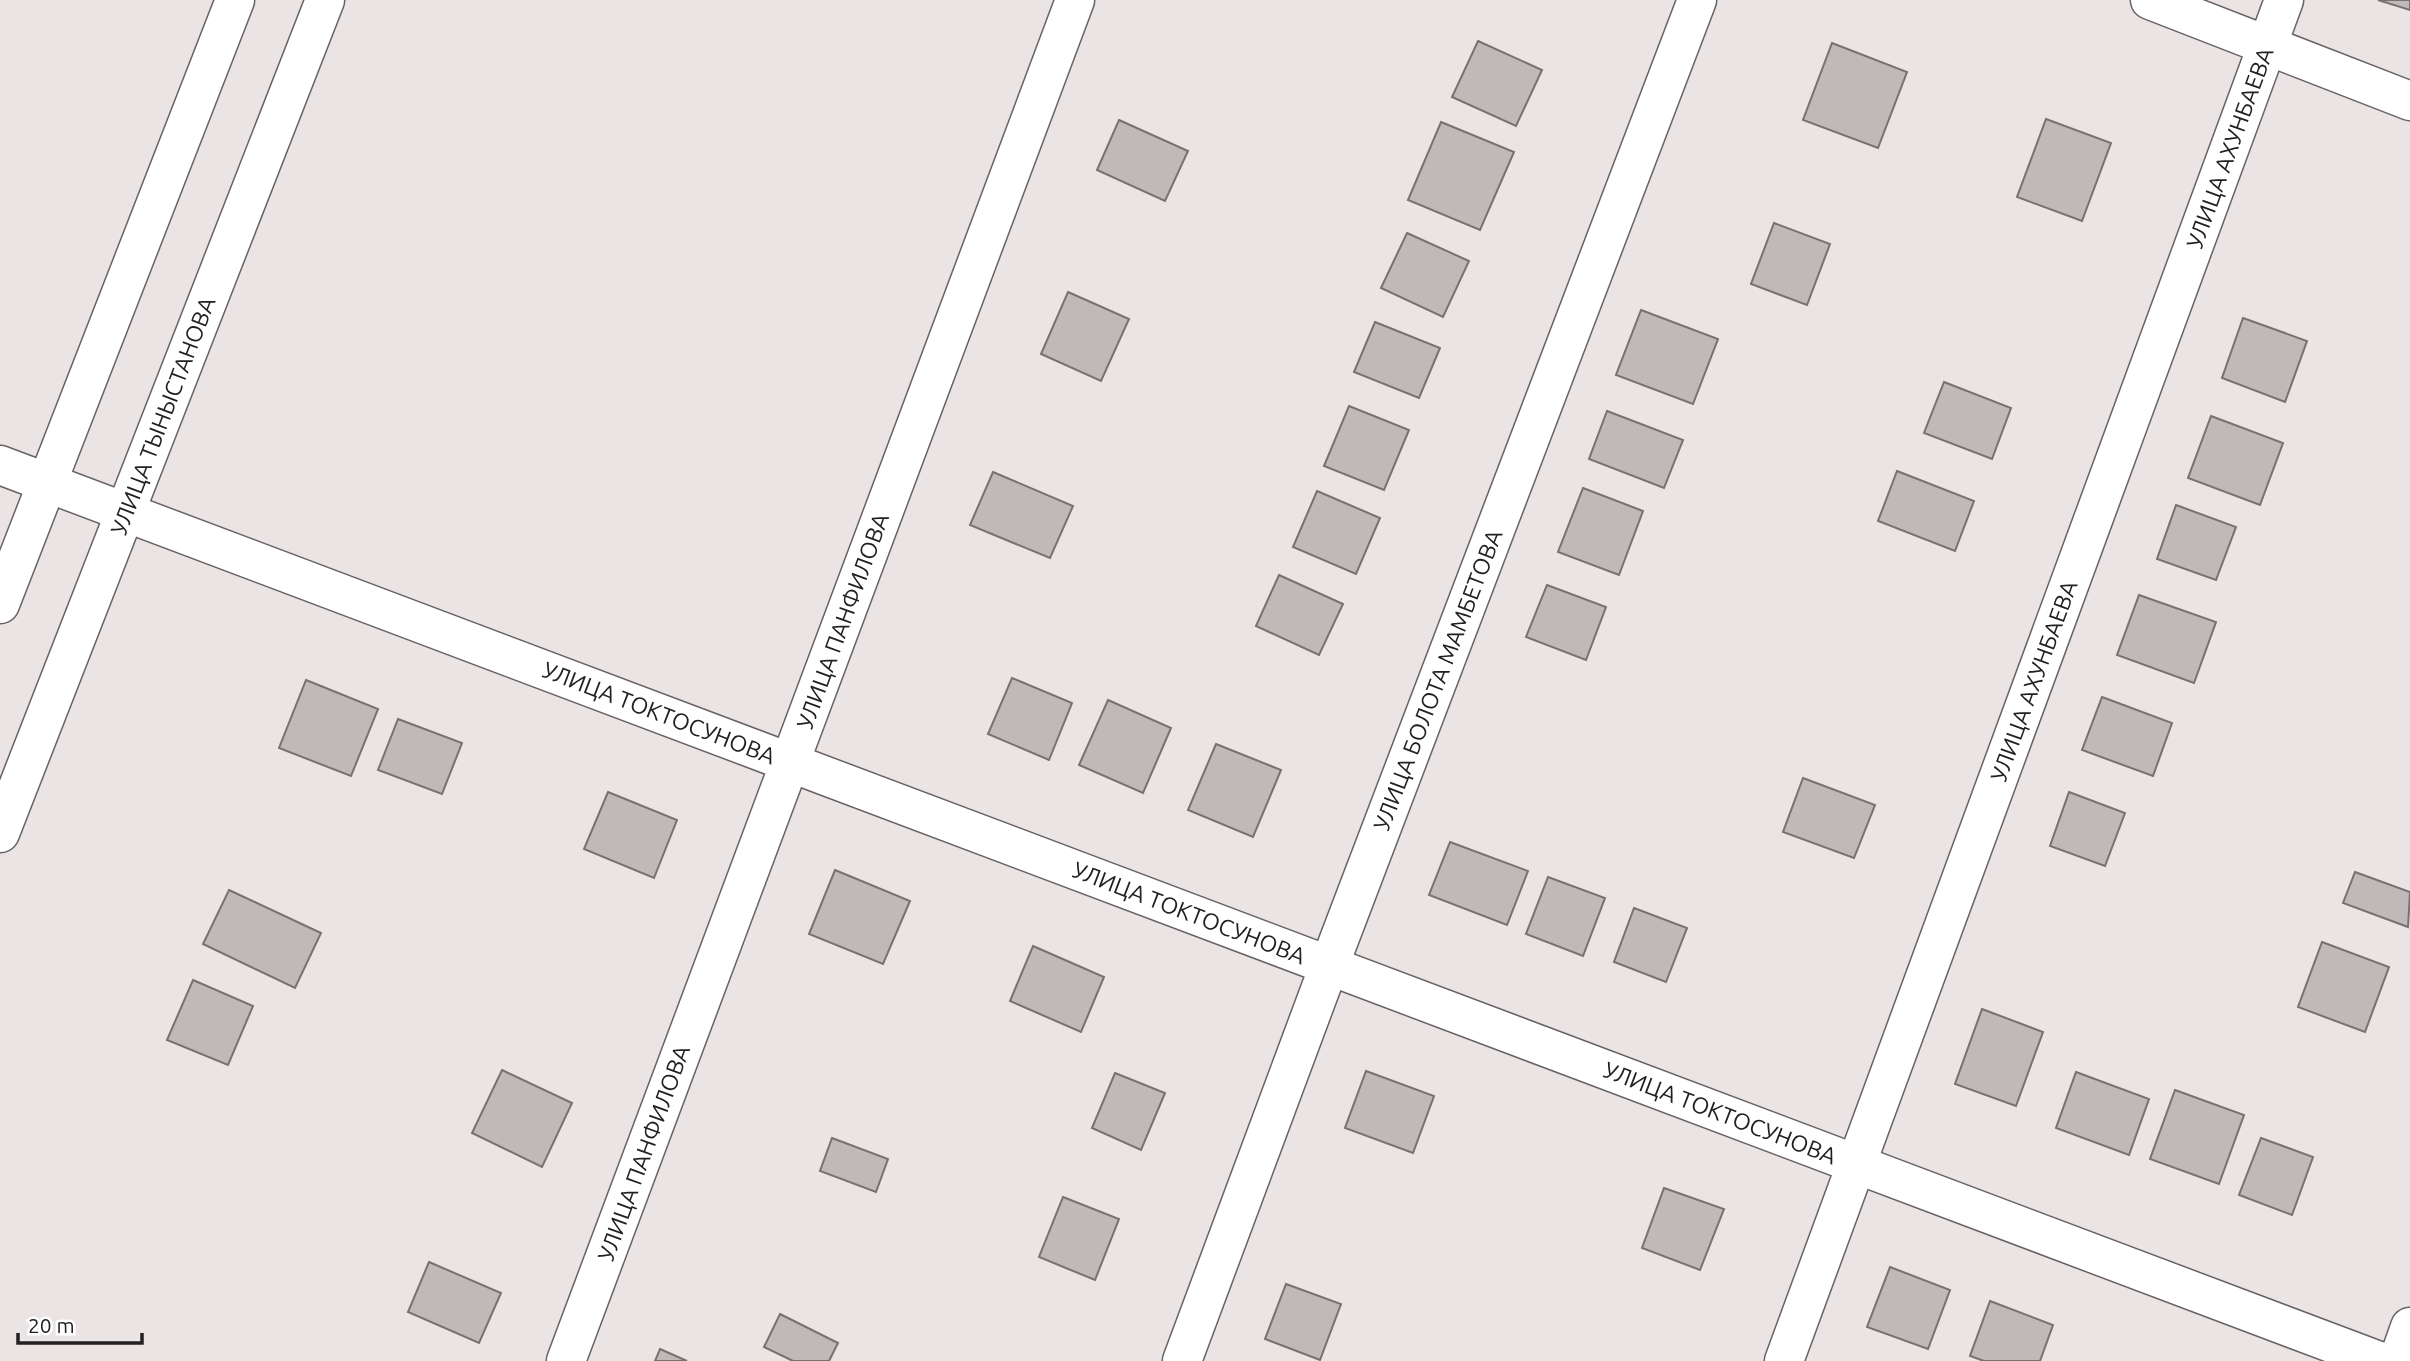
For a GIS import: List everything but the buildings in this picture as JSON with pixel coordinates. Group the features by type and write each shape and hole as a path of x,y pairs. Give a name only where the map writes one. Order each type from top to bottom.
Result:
{"street":[{"path":"0,604 236,0"},
{"name":"УЛИЦА ТЫНЫСТАНОВА","path":"0,833 325,0"},
{"name":"УЛИЦА ПАНФИЛОВА","path":"566,1361 1075,0"},
{"name":"УЛИЦА БОЛОТА МАМБЕТОВА","path":"1182,1361 1329,966 1697,0"},
{"path":"2150,0 2410,101"},
{"name":"УЛИЦА АХУНБАЕВА","path":"1784,1361 2284,0"},
{"name":"УЛИЦА ТОКТОСУНОВА","path":"0,465 2379,1361"},
{"path":"2398,1361 2410,1327"}]}
